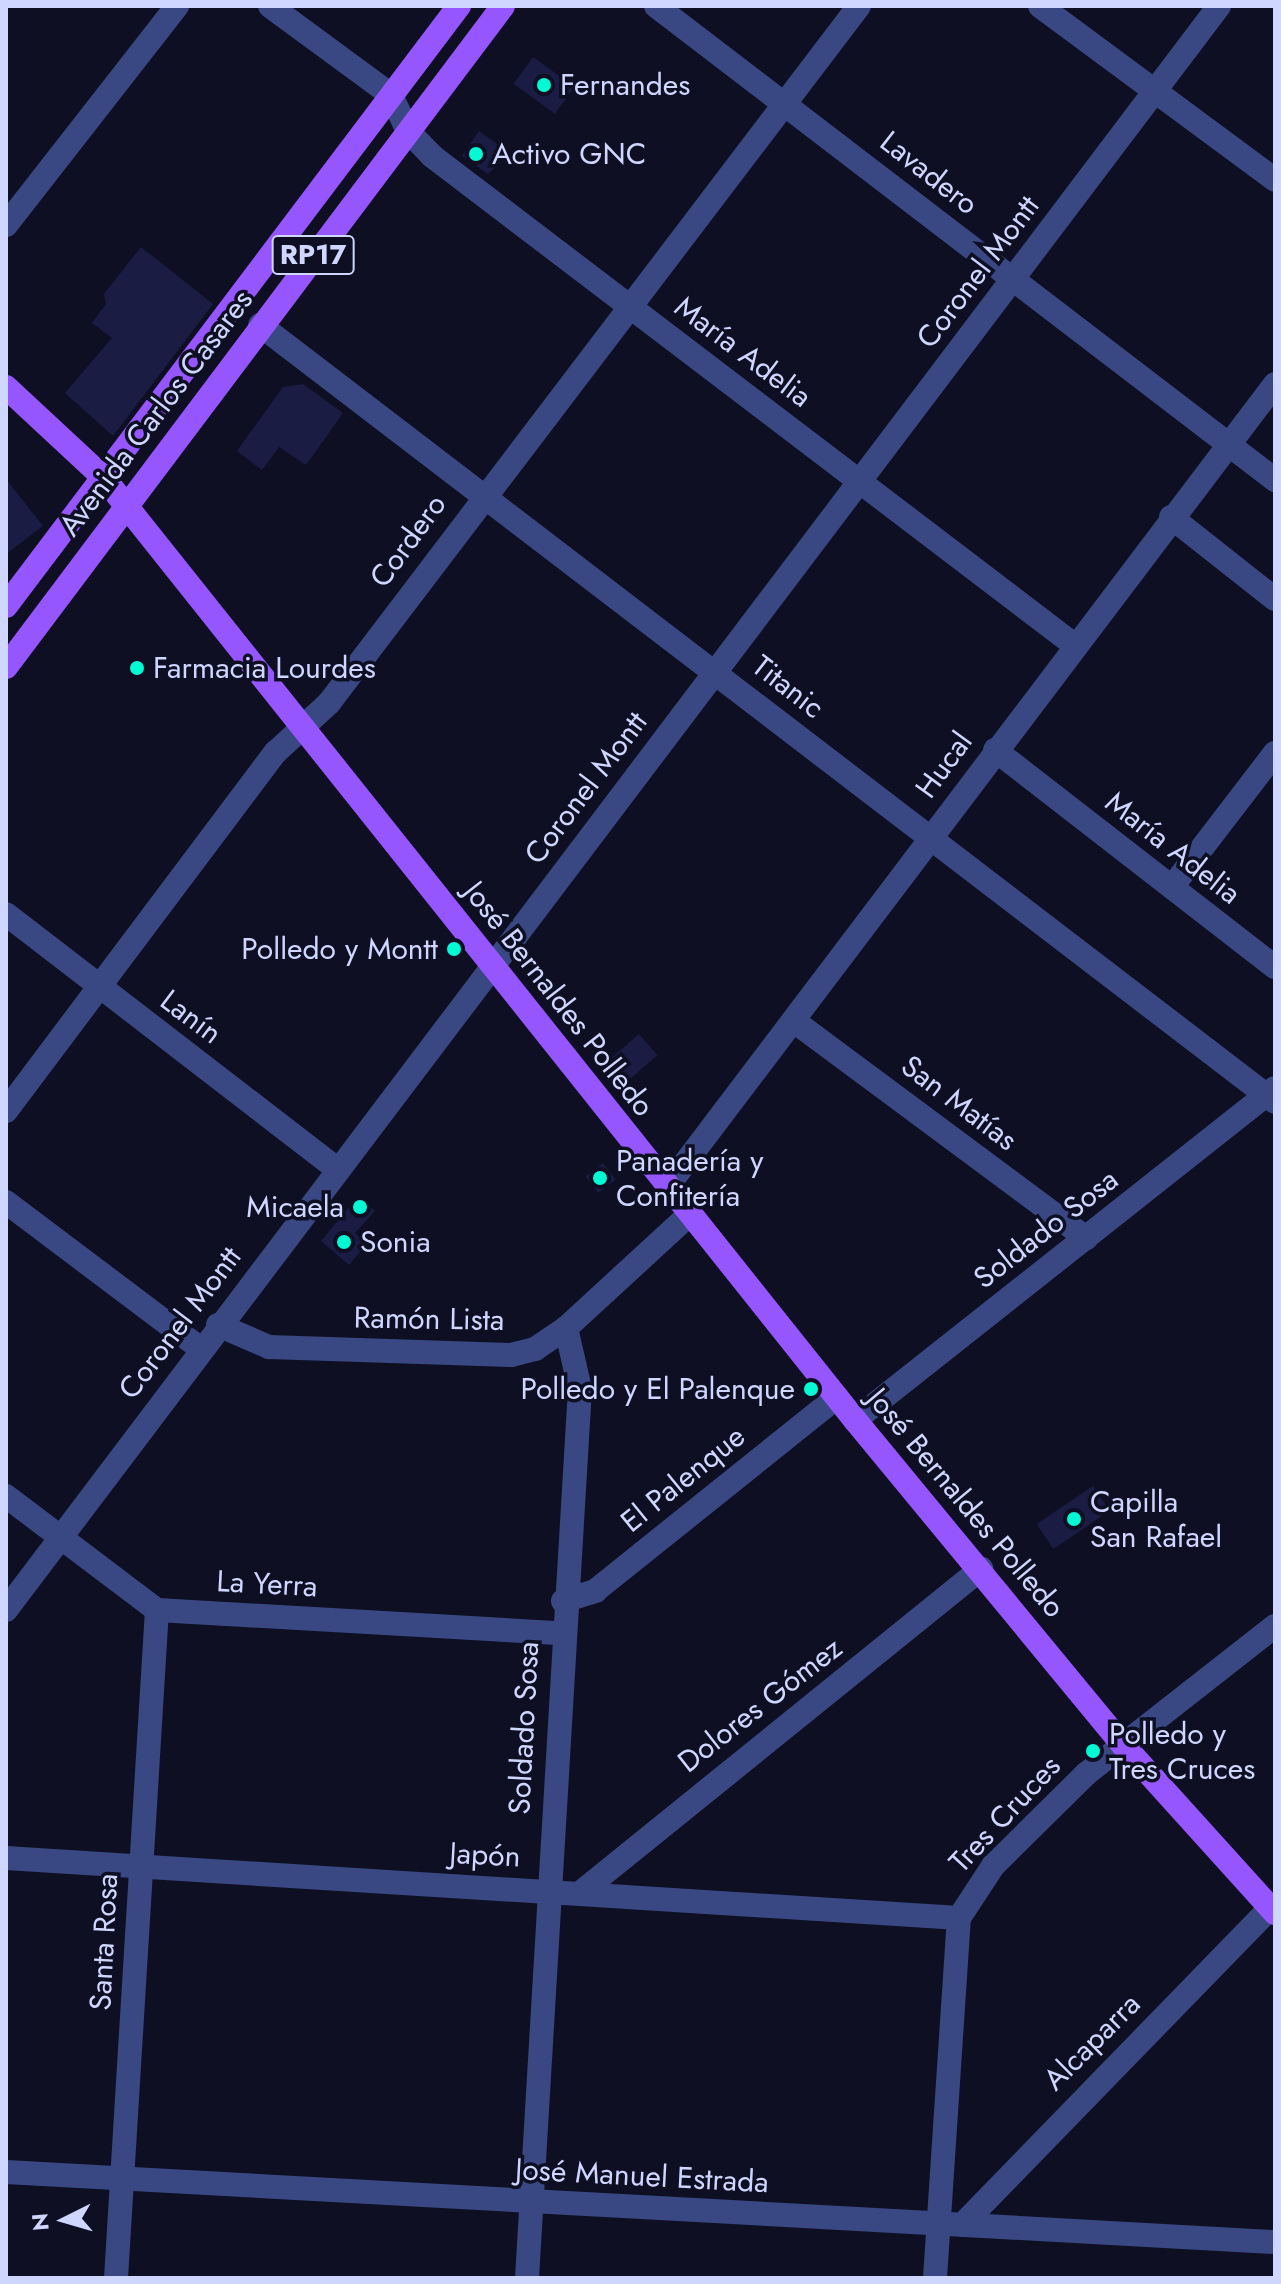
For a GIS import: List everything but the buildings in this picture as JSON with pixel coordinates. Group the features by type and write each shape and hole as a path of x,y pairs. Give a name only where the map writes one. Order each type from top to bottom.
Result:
{"main road":[{"name":"Avenida Carlos Casares","path":"6,606 459,6"},
{"name":"Avenida Carlos Casares","path":"6,667 260,325 503,6"},
{"name":"José Bernaldes Polledo","path":"6,387 104,478 855,1420 1125,1747 1273,1910"}],"street":[{"path":"6,225 177,6"},
{"path":"270,6 391,95"},
{"name":"Lavadero","path":"656,6 1275,480"},
{"name":"Cordero","path":"6,1111 276,752 329,703 627,304 859,6"},
{"path":"1040,6 1275,180"},
{"name":"Coronel Montt","path":"6,1610 200,1348 1219,6"},
{"name":"María Adelia","path":"391,95 408,131 627,304 1073,644"},
{"name":"Titanic","path":"260,325 1272,1095"},
{"name":"Hucal","path":"667,1187 1073,644 1275,384"},
{"path":"1171,517 1275,599"},
{"name":"María Adelia","path":"995,750 1275,967"},
{"path":"1172,887 1275,753"},
{"name":"Lanín","path":"6,914 338,1170"},
{"name":"San Matías","path":"794,1021 1086,1238"},
{"name":"Soldado Sosa","path":"855,1420 1272,1095"},
{"path":"6,1202 200,1348"},
{"name":"Ramón Lista","path":"218,1325 269,1347 511,1355 535,1349 566,1328 690,1214"},
{"name":"Soldado Sosa","path":"527,2278 563,1601 580,1389 566,1328"},
{"name":"El Palenque","path":"563,1601 595,1591 837,1397"},
{"path":"6,1496 157,1610"},
{"name":"Dolores Gómez","path":"580,1893 981,1569"},
{"name":"La Yerra","path":"157,1610 562,1633"},
{"name":"Santa Rosa","path":"116,2278 157,1610"},
{"name":"Tres Cruces","path":"935,2278 950,2224 959,1918 993,1866 1086,1774 1125,1747 1275,1626"},
{"name":"Japón","path":"6,1858 959,1918"},
{"name":"Alcaparra","path":"950,2224 1273,1910"},
{"name":"José Manuel Estrada","path":"6,2172 1275,2242"}],"place":[{"name":"Fernandes","path":"544,85"},
{"name":"Activo GNC","path":"476,154"},
{"name":"Farmacia Lourdes","path":"137,668"},
{"name":"Polledo y Montt","path":"454,949"},
{"name":"Panadería y Confitería","path":"600,1178"},
{"name":"Micaela","path":"360,1207"},
{"name":"Sonia","path":"344,1242"},
{"name":"Polledo y El Palenque","path":"811,1389"},
{"name":"Capilla San Rafael","path":"1074,1519"},
{"name":"Polledo y Tres Cruces","path":"1093,1751"}]}
